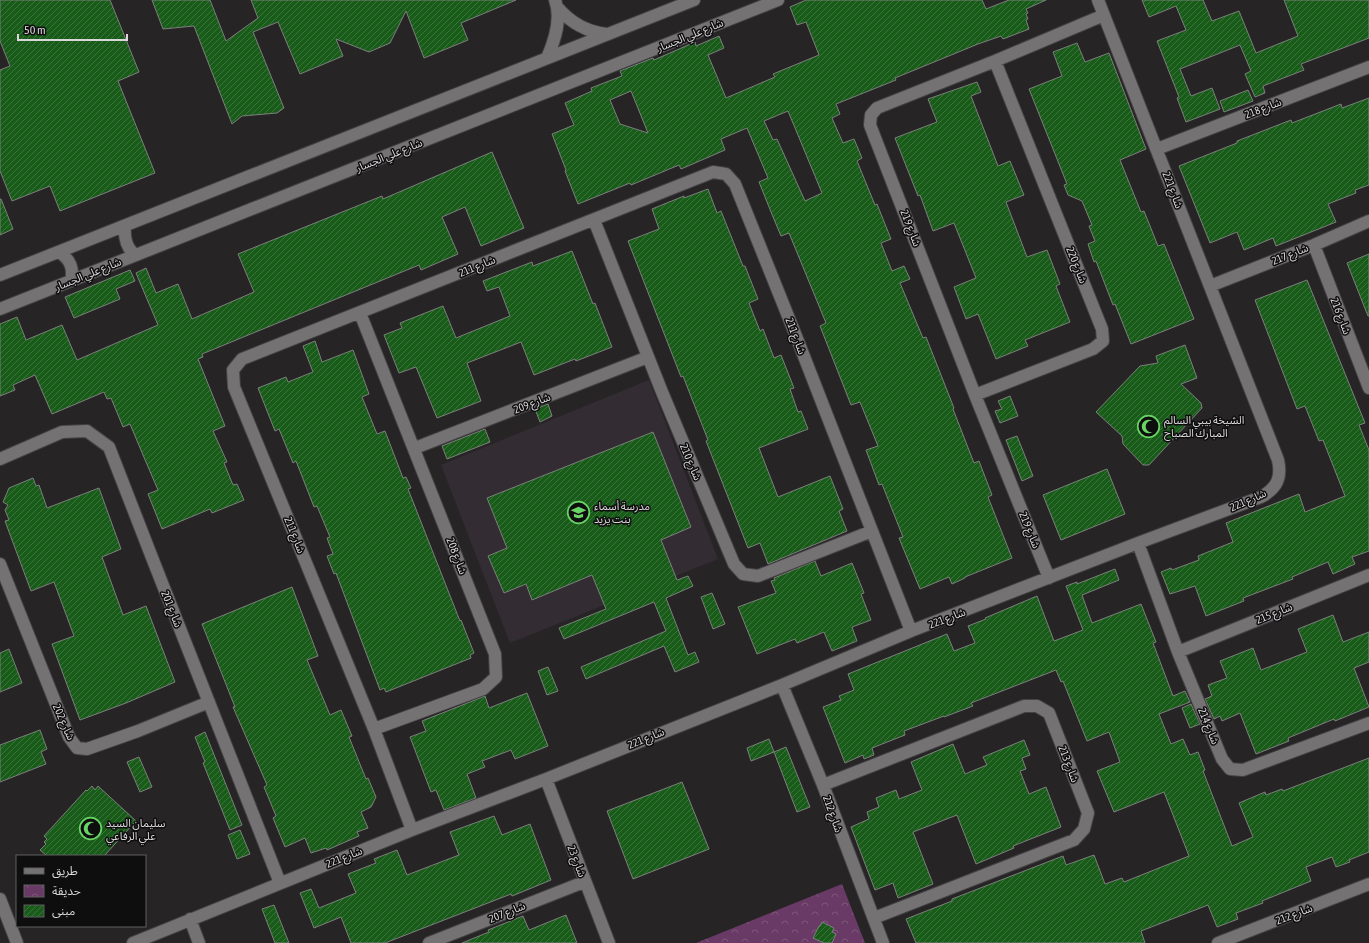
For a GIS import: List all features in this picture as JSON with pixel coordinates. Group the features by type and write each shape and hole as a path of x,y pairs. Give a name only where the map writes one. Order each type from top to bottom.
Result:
{"street":[{"path":"0,276 694,0"},
{"name":"شارع 221","path":"133,943 412,830 782,685 911,631 1269,493 1279,478 1280,469 1278,460 1098,0"},
{"name":"شارع علي الجسار","path":"0,309 772,1"},
{"path":"556,4 564,15 580,27 599,33 608,34"},
{"path":"547,58 552,49 557,29 556,4"},
{"name":"شارع 219","path":"1049,578 975,395 870,125 871,115 877,108 995,61 1104,15"},
{"name":"شارع 220","path":"975,395 1093,349 1103,341 1102,329 995,61"},
{"name":"شارع 218","path":"1157,149 1369,67"},
{"name":"شارع 211","path":"412,830 374,729 234,387 233,370 242,359 713,172 726,174 735,184 738,191 911,631"},
{"name":"شارع 210","path":"594,220 648,357 734,564 743,574 758,576 872,531"},
{"name":"شارع 217","path":"1210,286 1314,245 1369,221"},
{"path":"125,226 125,241 134,255"},
{"name":"شارع 216","path":"1314,245 1369,388"},
{"path":"59,252 64,255 70,264 72,275 71,281"},
{"name":"شارع 208","path":"360,313 415,448 495,654 496,677 483,689 374,729"},
{"name":"شارع 209","path":"415,448 648,357"},
{"name":"شارع 201","path":"0,459 62,432 88,431 110,447 280,883"},
{"name":"شارع 214","path":"1138,543 1178,652 1222,759 1230,769 1243,770 1369,723"},
{"name":"شارع 202","path":"0,564 69,738 77,748 87,749 138,731 209,702"},
{"name":"شارع 215","path":"1178,652 1369,575"},
{"name":"شارع 212","path":"782,685 823,785 883,943"},
{"name":"شارع 213","path":"823,785 1024,706 1037,706 1049,713 1088,813 1084,829 1074,840 874,918"},
{"name":"شارع 23","path":"546,778 584,882 609,943"},
{"name":"شارع 207","path":"430,943 584,882"},
{"name":"شارع 212","path":"1218,943 1369,884"},
{"path":"0,899 17,943"},
{"path":"190,920 199,943"}],"shaded area":[{"name":"مدرسة أسماء بنت يزيد","path":"649,380 718,559 510,643 441,465"}],"green space":[{"path":"842,884 865,943 696,943"}],"building":[{"path":"0,0 110,0 139,72 118,81 155,173 60,211 50,186 12,201 0,171 0,70 10,66 0,41"},
{"path":"152,0 210,0 226,41 258,18 251,0 516,0 461,23 468,40 424,58 406,11 390,43 369,52 336,39 343,56 300,74 278,22 253,32 284,108 277,113 242,116 232,124 194,26 163,29"},
{"path":"806,0 982,0 986,9 1009,0 1046,0 1026,9 1028,19 1026,20 1029,29 1003,39 1001,36 978,44 895,78 896,80 836,104 840,114 832,118 843,143 854,139 862,158 857,161 891,239 881,243 892,271 904,266 910,279 900,283 923,338 926,337 974,463 979,461 992,495 988,497 1012,558 965,577 952,584 949,577 920,589 899,538 903,537 882,484 879,485 866,450 878,446 860,402 851,405 820,326 826,323 789,233 781,236 771,212 759,182 768,178 747,128 721,139 725,150 681,169 679,165 631,185 630,183 578,204 552,134 574,125 565,103 592,91 591,88 622,76 620,71 653,58 654,60 695,42 696,46 719,36 724,48 708,55 726,98 775,77 773,74 819,55 806,22 797,25 790,7","holes":["631,91 648,133 620,124 610,100","788,111 822,193 805,201 777,139 773,140 764,121"]},
{"path":"1142,0 1203,0 1212,21 1239,11 1256,53 1298,36 1284,0 1369,0 1369,38 1301,64 1304,70 1263,86 1265,93 1255,97 1245,74 1251,71 1240,45 1180,69 1191,96 1212,88 1220,109 1186,122 1177,98 1179,97 1157,41 1186,30 1176,6 1149,17"},
{"path":"1077,43 1085,62 1109,53 1146,149 1120,160 1141,212 1144,211 1158,246 1164,244 1194,319 1131,344 1115,304 1113,305 1096,261 1094,262 1088,244 1095,241 1089,226 1092,225 1082,201 1068,195 1064,185 1067,184 1029,89 1062,76 1053,52"},
{"path":"977,82 981,92 971,96 998,166 1010,161 1024,195 1006,202 1027,257 1047,250 1060,284 1056,286 1070,322 1025,340 1028,346 996,359 978,314 966,319 954,287 976,278 954,223 933,231 920,195 918,196 895,138 937,122 928,99"},
{"path":"1248,90 1253,101 1224,112 1220,101"},
{"path":"1369,98 1369,185 1355,190 1356,193 1328,204 1336,222 1276,246 1273,238 1244,250 1237,232 1210,243 1179,166 1291,120 1292,123 1341,104 1342,108"},
{"path":"492,152 524,228 481,246 465,207 442,217 458,254 421,270 419,265 202,354 203,357 198,359 225,426 213,431 227,462 224,463 233,485 237,484 244,500 212,513 210,509 162,529 148,494 158,490 130,424 123,427 111,398 107,399 104,392 52,414 35,375 13,385 15,390 0,396 0,324 17,317 26,340 62,325 77,360 158,325 136,273 146,268 156,293 178,284 192,319 254,292 238,254 382,196 383,199"},
{"path":"708,189 717,213 721,211 758,299 749,303 760,331 763,329 774,358 781,355 794,388 790,389 798,412 801,411 808,429 759,448 778,497 830,476 843,509 839,511 847,531 768,564 760,543 748,548 706,441 708,440 683,376 681,377 628,241 659,229 652,209 684,196 684,198"},
{"path":"0,199 13,229 0,235"},
{"path":"572,251 593,304 595,303 612,347 576,361 575,359 534,375 521,342 467,363 481,401 437,418 416,367 399,373 384,335 402,328 400,323 443,306 456,338 510,316 499,287 487,291 483,281 532,262 533,266"},
{"path":"1369,254 1369,316 1368,316 1347,263"},
{"path":"130,270 135,281 116,289 120,299 74,318 65,297"},
{"path":"1307,280 1365,423 1359,425 1369,450 1369,551 1352,557 1355,564 1333,574 1328,562 1292,577 1293,579 1243,598 1244,601 1206,616 1195,586 1170,594 1161,572 1171,568 1172,570 1199,560 1198,556 1233,542 1226,523 1299,494 1305,512 1345,496 1323,440 1319,441 1305,406 1297,409 1255,300"},
{"path":"315,341 322,362 353,350 369,394 362,397 377,434 385,431 403,478 406,477 411,488 408,489 474,653 470,655 471,658 386,692 384,688 380,690 336,573 334,574 327,556 333,554 327,538 330,537 317,506 314,507 296,461 293,463 279,429 275,431 258,388 286,377 288,382 313,372 303,346"},
{"name":"الشيخة بيبي السالم المبارك الصباح","path":"1185,345 1197,378 1181,384 1201,403 1202,408 1149,465 1143,465 1123,444 1122,436 1096,412 1140,366 1158,363 1156,356"},
{"path":"1010,396 1018,416 1000,423 995,411 1002,409 998,401"},
{"path":"548,404 552,416 540,422 535,409"},
{"path":"485,429 490,442 447,459 442,446"},
{"path":"653,432 691,527 661,540 677,580 688,576 693,586 666,598 688,655 695,652 699,662 675,672 664,646 586,679 581,667 666,631 654,602 564,639 559,628 606,609 592,575 532,600 526,584 504,593 488,556 507,548 487,498"},
{"path":"1017,436 1033,476 1022,481 1006,440"},
{"path":"1107,469 1125,514 1061,540 1043,495"},
{"path":"33,478 36,486 39,485 47,508 99,488 121,549 102,557 123,615 146,606 175,682 126,703 80,720 52,644 74,636 54,582 31,591 5,521 9,520 5,510 8,505 3,502 9,488"},
{"path":"815,561 821,576 852,563 864,593 861,594 871,620 852,627 857,641 832,651 824,632 797,643 795,639 757,654 738,607 776,593 771,581 775,580 774,578"},
{"path":"1115,569 1119,580 1082,595 1092,623 1141,604 1156,642 1153,643 1173,696 1185,691 1190,702 1159,714 1171,744 1183,739 1190,755 1198,752 1205,770 1203,771 1232,846 1253,837 1239,803 1265,792 1266,795 1282,789 1283,791 1369,758 1369,852 1349,860 1350,862 1336,867 1332,857 1306,867 1311,881 1262,901 1263,903 1236,913 1238,919 1217,927 1208,905 1141,931 1145,943 916,943 906,919 952,901 952,899 1063,856 1066,865 1094,855 1105,884 1122,878 1124,882 1189,856 1164,792 1114,812 1097,771 1120,762 1109,732 1087,741 1063,681 1061,682 1056,670 971,703 973,706 904,731 905,735 872,748 874,755 864,759 863,755 845,763 823,707 841,700 839,696 854,690 848,674 947,634 954,651 975,643 968,626 1037,596 1054,641 1083,630 1066,586 1077,582 1077,584"},
{"path":"292,587 318,656 307,660 330,715 341,710 352,736 349,737 366,779 368,778 376,797 371,807 361,812 368,828 357,832 359,836 327,850 326,848 311,853 305,838 285,847 273,818 276,816 264,787 267,785 233,707 235,707 202,624"},
{"path":"712,593 725,624 713,629 701,597"},
{"path":"1333,615 1343,642 1369,632 1369,662 1354,668 1369,707 1335,721 1334,719 1288,738 1289,741 1256,754 1240,713 1222,721 1220,716 1214,719 1205,699 1212,696 1208,685 1227,678 1220,661 1253,648 1261,670 1307,652 1298,629"},
{"path":"9,649 22,683 0,692 0,653"},
{"path":"548,667 558,691 547,695 538,671"},
{"path":"527,693 548,746 515,759 511,750 482,761 485,767 467,774 476,798 444,810 436,790 431,792 410,737 426,731 422,721 485,696 489,708"},
{"path":"1191,704 1200,724 1190,728 1182,708"},
{"path":"40,730 47,749 41,752 46,764 0,782 0,745"},
{"path":"205,732 242,825 230,830 203,763 205,762 195,737"},
{"path":"769,739 774,752 751,761 747,748"},
{"path":"1024,740 1030,755 1022,758 1026,769 1020,771 1029,794 1046,787 1061,827 1013,846 1014,848 976,864 957,815 913,832 933,884 898,898 893,883 875,890 851,827 869,819 867,812 879,807 876,798 896,790 899,799 922,790 911,762 953,744 965,774 987,765 983,757"},
{"path":"786,747 810,807 797,812 774,752"},
{"path":"139,757 152,787 140,792 127,762"},
{"path":"682,782 709,849 633,879 607,811"},
{"name":"سليمان السيد علي الرفاعي","path":"92,786 95,790 98,786 136,821 105,855 46,855 40,850 46,844 44,842 47,839 44,836 86,790 87,791"},
{"path":"494,816 502,835 530,824 551,880 385,943 351,943 341,917 314,928 300,893 311,889 319,908 356,893 348,874 376,863 374,859 397,850 407,875 459,855 450,832"},
{"path":"240,830 250,854 237,859 228,835"},
{"path":"274,905 289,943 275,943 262,909"},
{"path":"566,915 577,943 462,943 489,932 488,930 523,916 529,930"},
{"path":"822,922 834,928 832,932 836,934 832,943 824,943 813,938"}],"place":[{"name":"الشيخة بيبي السالم المبارك الصباح","path":"1149,426"},
{"name":"مدرسة أسماء بنت يزيد","path":"579,512"},
{"name":"سليمان السيد علي الرفاعي","path":"90,829"}]}
